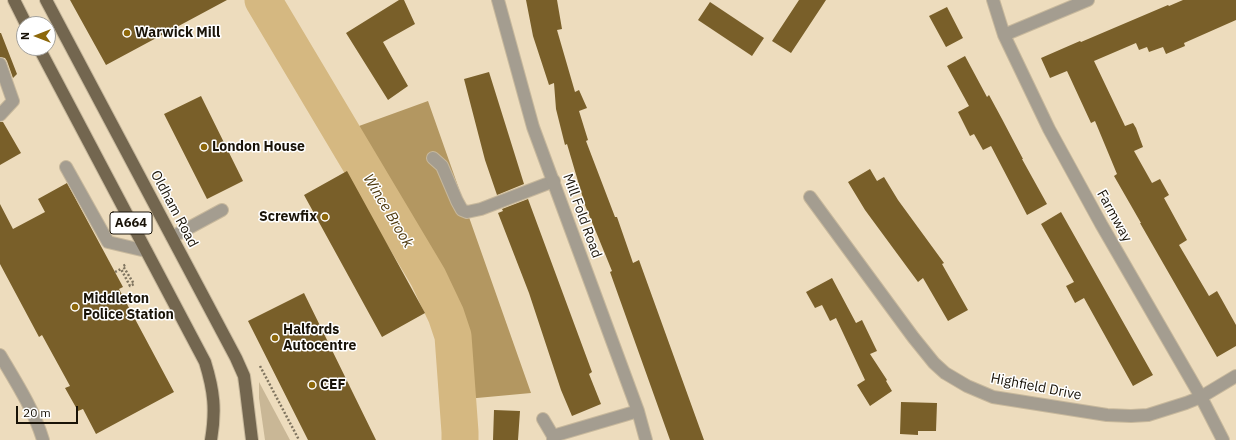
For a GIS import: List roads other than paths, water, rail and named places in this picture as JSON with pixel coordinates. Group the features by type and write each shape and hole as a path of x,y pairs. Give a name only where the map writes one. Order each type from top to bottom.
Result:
{"main road":[{"path":"14,0 22,16"},
{"name":"Oldham Road","path":"46,0 236,358 244,376 252,440"},
{"name":"A664","path":"43,56 205,362 211,382 214,401 211,440"}],"street":[{"name":"Mill Fold Road","path":"498,0 533,127 638,411 646,440"},
{"name":"Farmway","path":"993,0 1004,35 1049,129 1101,224 1201,397 1223,440"},
{"path":"1004,35 1088,0"},
{"path":"0,64 13,101 0,115"},
{"path":"433,158 442,166 457,201 462,210 467,212 482,209 554,181"},
{"path":"66,167 108,242 146,251"},
{"name":"Highfield Drive","path":"810,197 913,337 934,363 945,373 967,386 993,397 1107,415 1148,415 1186,404 1201,397 1236,376"},
{"path":"172,237 222,210"},
{"path":"0,355 26,401 43,440"},
{"path":"543,419 553,438 638,411"}],"waterway":[{"name":"Wince Brook","path":"263,0 428,277 446,315 453,336 460,440"}],"place":[{"name":"Warwick Mill","path":"127,33"},
{"name":"London House","path":"204,147"},
{"name":"Screwfix","path":"325,217"},
{"name":"Middleton Police Station","path":"75,307"},
{"name":"Halfords Autocentre","path":"275,338"},
{"name":"CEF","path":"312,385"}]}
